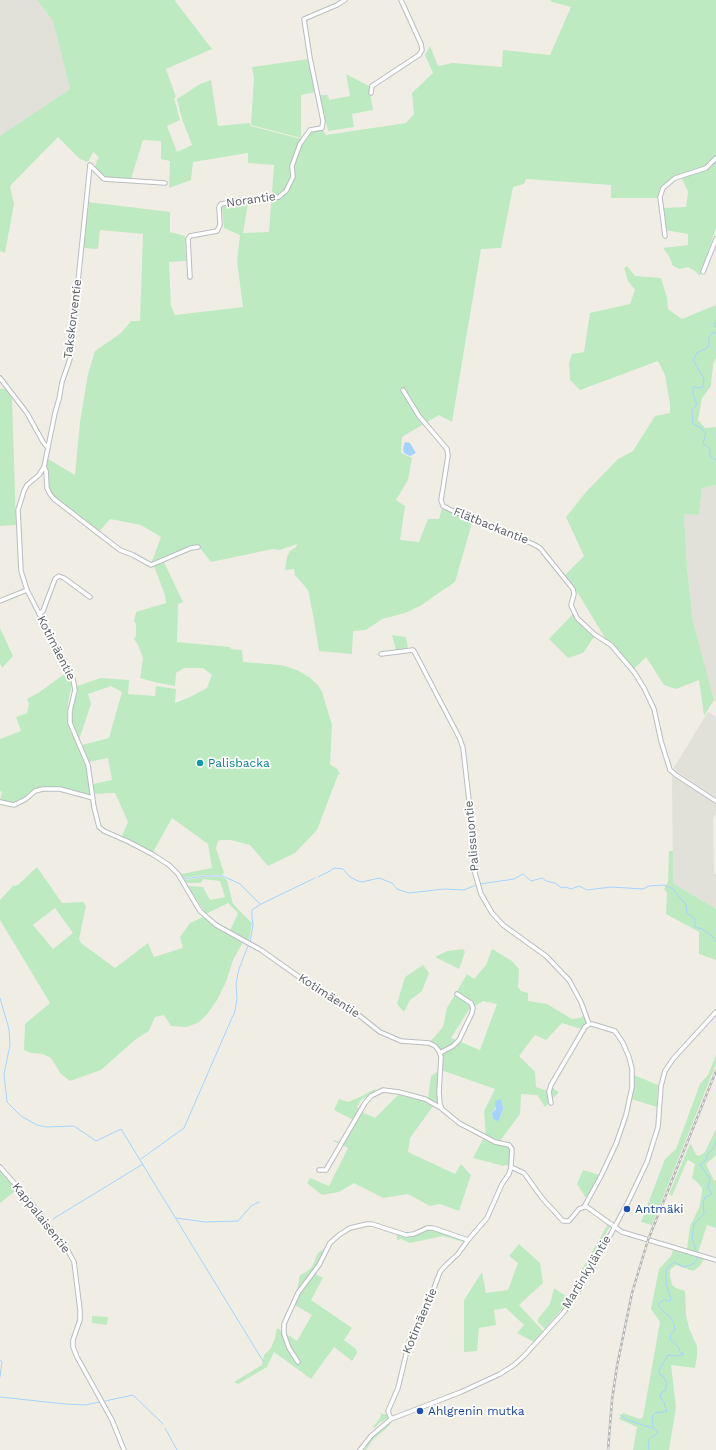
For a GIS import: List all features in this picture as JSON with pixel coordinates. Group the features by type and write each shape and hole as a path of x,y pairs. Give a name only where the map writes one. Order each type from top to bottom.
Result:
{"street":[{"name":"Norantie","path":"190,278 188,238 190,236 217,231 220,225 220,204 242,200 279,197 286,191 294,177 292,166 300,144 310,130 322,128 323,121 304,19 337,5 344,0"},
{"path":"371,93 372,86 419,55 422,50 421,44 401,0"},
{"path":"665,236 660,197 663,188 674,178 706,168 716,158"},
{"name":"Takskorventie","path":"27,590 21,571 18,510 27,486 44,467 55,413 60,400 62,382 70,358 90,165 104,179 165,183"},
{"path":"703,272 716,239"},
{"path":"0,378 27,413 48,448"},
{"name":"Flätbackantie","path":"403,390 419,416 447,449 448,456 441,500 442,506 540,548 573,589 574,594 571,605 577,618 594,634 611,645 634,672 644,688 654,708 661,741 670,770 716,800"},
{"path":"44,467 46,471 47,488 54,499 120,550 137,557 150,565 198,547"},
{"path":"39,614 43,611 55,579 59,576 90,597"},
{"path":"0,601 27,590"},
{"name":"Kotimäentie","path":"27,590 75,685 75,694 70,711 70,723 86,758 99,827 104,831 152,854 169,865 182,879 200,911 216,925 261,950 322,993 360,1016 384,1034 401,1042 429,1043 435,1046 440,1053"},
{"name":"Palissuontie","path":"381,654 414,651 461,744 470,809 475,873 481,894 492,913 503,925 546,956 569,980 579,997 589,1024"},
{"path":"0,802 14,805 26,799 35,791 44,789 60,789 93,798"},
{"path":"442,1109 439,1093 440,1053 453,1046 459,1040 473,1008 471,1003 457,994"},
{"name":"Martinkyläntie","path":"360,1450 371,1436 391,1419 461,1392 500,1374 514,1365 524,1356 572,1301 599,1256 638,1183 654,1141 660,1118 661,1086 665,1071 673,1059 716,1012"},
{"path":"511,1167 524,1173 542,1198 564,1221 569,1221 576,1211 584,1207 602,1176 616,1144 626,1115 633,1078 629,1056 620,1037 615,1032 608,1028 589,1024 584,1027 554,1078 549,1092 551,1102"},
{"path":"319,1170 326,1170 365,1103 371,1096 383,1090 394,1091 425,1099 442,1109"},
{"name":"Kotimäentie","path":"391,1419 388,1411 398,1388 409,1342 422,1320 440,1272 458,1254 487,1218 511,1167 511,1146 485,1138 459,1123 442,1109"},
{"name":"Kappalaisentie","path":"0,1167 29,1200 68,1251 74,1262 80,1320 72,1340 73,1347 112,1420 124,1450"},
{"path":"584,1207 588,1207 614,1227 631,1235 716,1260"},
{"path":"298,1362 289,1348 284,1334 284,1324 298,1293 319,1265 330,1243 339,1235 350,1228 372,1224 406,1235 414,1234 427,1228 433,1228 468,1240"}],"shaded area":[{"path":"0,0 37,0 53,21 70,89 0,136"},
{"path":"716,485 716,702 714,700 693,621 687,567 684,514 699,515 702,488"},
{"path":"708,712 716,717 716,797 673,769"},
{"path":"672,776 716,804 716,814 713,819 716,909 673,883"}],"green space":[{"path":"37,0 176,0 175,1 212,49 166,69 176,97 174,98 180,120 167,126 177,152 192,145 182,119 177,99 200,84 211,80 218,126 249,123 251,126 305,140 311,131 322,129 326,135 406,123 414,114 412,93 433,73 425,55 430,46 438,66 453,63 502,67 503,50 550,55 571,7 552,2 550,0 716,0 716,156 709,164 699,170 674,177 662,187 657,198 611,198 611,185 526,179 524,184 513,187 501,248 481,249 452,422 439,415 402,437 401,453 412,458 408,480 396,500 405,506 400,540 419,542 428,519 439,519 442,508 472,523 455,582 420,606 405,613 382,619 366,630 353,631 352,654 319,651 308,590 295,575 294,569 285,570 287,557 290,551 296,547 297,544 280,550 273,549 211,562 199,547 151,564 161,537 141,525 110,519 99,532 55,499 49,487 46,467 48,459 75,475 80,422 88,374 95,351 121,333 131,321 140,321 143,234 100,230 98,249 84,248 88,202 170,212 170,232 185,236 186,261 169,262 171,306 175,315 243,307 237,261 240,235 224,228 222,205 248,203 243,233 269,232 274,165 248,163 248,153 193,162 191,180 169,188 170,161 161,159 161,141 143,140 131,179 104,178 95,168 99,158 94,152 88,162 80,159 58,137 10,186 14,204 5,253 0,251 0,136 70,89 53,21"},
{"path":"309,59 316,92 301,95 301,138 251,125 254,79 252,67"},
{"path":"346,74 369,86 373,110 352,114 354,127 328,131 320,95 328,95 329,100 350,96"},
{"path":"716,160 716,228 700,276 688,267 680,269 673,266 669,256 663,248 688,245 688,234 665,230 663,208 686,207 688,192 681,176 706,169"},
{"path":"627,266 635,276 661,278 667,298 668,309 682,319 716,305 716,358 713,364 711,386 702,398 698,420 705,428 716,427 716,485 702,488 699,515 684,514 687,567 693,621 714,700 704,716 699,680 676,689 664,685 646,657 634,669 612,643 607,641 579,595 564,576 584,556 566,517 586,492 618,459 633,451 655,416 670,413 665,375 658,361 580,390 570,380 569,363 572,354 584,352 590,313 630,304 635,290 628,281 624,268"},
{"path":"0,389 7,389 12,397 16,525 0,526"},
{"path":"164,562 183,602 178,604 177,642 230,647 231,649 242,650 243,662 281,665 297,670 309,677 318,685 322,692 332,725 330,764 337,769 340,774 338,775 317,830 295,853 268,866 250,845 231,840 220,840 218,841 216,848 224,873 222,875 204,875 184,878 181,874 212,868 208,844 172,818 153,852 122,836 128,822 115,793 94,794 93,784 112,780 108,758 89,762 82,745 109,738 122,692 111,686 88,694 91,704 79,740 71,721 71,711 77,693 77,686 101,678 129,680 128,694 155,696 156,686 176,689 175,703 207,688 212,675 203,668 184,668 176,673 175,686 140,678 143,658 134,639 136,636 136,624 134,621 136,612 166,603 165,595 154,566"},
{"path":"573,614 578,622 594,637 583,653 568,658 549,639"},
{"path":"0,628 13,656 2,668 0,663"},
{"path":"392,635 406,637 408,649 396,650"},
{"path":"66,673 72,685 68,702 67,718 70,730 86,764 90,795 60,787 44,787 37,788 28,793 25,798 14,803 0,800 2,792 0,791 0,739 21,731 16,717 27,713 29,704 27,699"},
{"path":"669,851 673,851 673,883 716,909 716,960 699,954 699,932 666,914 667,893 664,889 668,882"},
{"path":"37,867 62,903 83,902 86,906 79,939 81,943 115,968 148,943 154,957 183,948 180,937 190,923 203,917 219,930 243,942 233,960 226,982 217,1000 208,1013 198,1023 186,1027 171,1026 164,1015 155,1017 149,1031 136,1039 101,1070 70,1081 61,1074 51,1058 43,1054 31,1053 24,1050 25,1024 50,1003 0,920 0,900 13,886 18,885","holes":["55,908 73,933 53,949 33,925"]},
{"path":"205,877 223,877 227,880 233,904 252,923 249,941 230,931 238,913 228,903 206,914 188,886 203,887 210,900 225,897 220,881 203,879 201,883 187,883 185,880"},
{"path":"463,949 465,952 459,969 435,957 447,951"},
{"path":"492,949 512,961 519,969 518,987 521,991 528,993 528,1001 547,1004 572,1019 580,1018 585,1015 587,1021 581,1029 562,1023 546,1040 535,1035 519,1056 535,1072 536,1087 548,1091 552,1086 559,1092 545,1107 537,1095 521,1094 520,1114 500,1141 486,1137 484,1111 495,1089 441,1070 441,1051 435,1044 430,1042 443,1027 447,1008 467,974 474,979 486,965","holes":["483,1001 497,1004 480,1050 451,1038 468,1011","496,1107 502,1111 501,1116 497,1121 493,1119 492,1113"]},
{"path":"423,965 429,973 422,991 410,1000 404,1012 397,1004 405,977"},
{"path":"716,1055 716,1064 652,1225 641,1222 665,1159 676,1149 700,1084 708,1075"},
{"path":"437,1072 438,1105 428,1099 431,1076"},
{"path":"634,1075 658,1085 657,1107 631,1099 634,1087"},
{"path":"375,1089 375,1092 361,1100 357,1107 362,1112 375,1118 398,1095 434,1105 410,1138 408,1152 455,1174 461,1164 471,1175 459,1211 440,1204 430,1206 408,1194 383,1198 354,1183 339,1192 322,1195 307,1183 310,1178 329,1186 348,1148 333,1141 342,1143 355,1121 334,1110 339,1099 348,1102"},
{"path":"716,1129 716,1155 706,1164 714,1181 716,1180 716,1228 707,1225 698,1253 687,1249 690,1226 699,1208 702,1192 702,1188 692,1178 695,1164 688,1160 687,1161 672,1196 669,1194 690,1144 696,1155 699,1156 705,1152"},
{"path":"483,1139 509,1147 511,1150 510,1166 504,1166 473,1158"},
{"path":"0,1170 18,1189 0,1203"},
{"path":"583,1170 600,1175 586,1198 577,1184"},
{"path":"608,1224 610,1226 603,1243 585,1277 580,1273"},
{"path":"430,1229 465,1241 443,1236 410,1243 401,1239 397,1240 397,1234 407,1236"},
{"path":"519,1244 540,1263 543,1283 519,1305 544,1332 534,1342 517,1333 524,1325 506,1308 494,1310 496,1325 479,1328 477,1351 464,1352 464,1300 482,1272 486,1293 508,1290 518,1263 509,1256"},
{"path":"324,1249 317,1266 312,1272 323,1278 311,1300 352,1328 344,1340 356,1349 357,1353 352,1361 334,1347 311,1379 274,1352 267,1367 238,1384 234,1382 262,1365 264,1355 271,1348 277,1328 297,1341 312,1315 291,1303 297,1289 300,1275 312,1267 318,1253"},
{"path":"673,1250 704,1259 700,1266 693,1271 676,1265 670,1270 672,1285 685,1291 686,1315 689,1328 697,1346 695,1368 671,1365 676,1407 669,1450 633,1450 637,1427 619,1419 623,1413 640,1419 643,1417 660,1322 651,1309 659,1269 671,1256"},
{"path":"554,1288 570,1299 545,1329 538,1322 538,1319 550,1304"},
{"path":"92,1316 108,1317 107,1325 92,1323"},
{"path":"380,1413 387,1415 388,1418 379,1423 375,1428 373,1427 380,1418"},
{"path":"389,1423 390,1425 372,1441 366,1450 364,1450 371,1440"}],"water":[{"path":"405,442 410,443 416,453 410,456 404,453 403,448"},
{"path":"501,1099 503,1109 499,1120 497,1121 493,1119 492,1113 496,1109 495,1101"}],"waterway":[{"path":"716,322 714,325 716,327"},
{"path":"716,332 711,334 709,337 709,345 707,348 697,353 694,359 704,379 703,387 693,387 693,395 697,404 692,410 693,424 701,428 706,434 703,443 710,449 710,456 716,460"},
{"path":"318,877 334,868 343,869 350,877 358,881 362,882 379,878 392,883 397,889 409,893 444,889 464,890 476,885"},
{"path":"480,884 514,879 523,874 531,881 542,878 546,881 555,883 562,888 566,887 571,889 579,886 587,890 611,887 643,889 649,886 664,885 673,889 686,905 687,914 692,916 695,920 695,927 702,929 711,935 716,942"},
{"path":"184,879 205,876 223,876 240,884 260,904"},
{"path":"250,942 253,925 252,910 261,904 315,878"},
{"path":"141,1159 184,1128 235,1011 237,999 236,983 239,969 248,946"},
{"path":"0,998 9,1029 10,1045 4,1074 7,1102 21,1116 37,1125 46,1127 74,1126 96,1141 121,1129 263,1361"},
{"path":"697,1253 692,1238 694,1224 704,1214 703,1203 705,1197 712,1194 708,1188 710,1178 700,1165 707,1159 707,1155 714,1148 716,1140"},
{"path":"53,1219 143,1164"},
{"path":"176,1218 205,1222 238,1221 251,1206 259,1202"},
{"path":"649,1450 648,1444 650,1438 658,1432 653,1428 653,1415 655,1413 667,1411 660,1397 661,1393 666,1390 666,1381 663,1376 660,1375 659,1370 668,1355 678,1356 684,1354 680,1352 679,1348 670,1339 671,1333 675,1330 673,1321 659,1307 659,1303 664,1299 667,1301 670,1301 671,1299 666,1283 666,1269 674,1262 684,1267 691,1265 697,1259 697,1256"},
{"path":"0,1360 2,1362 0,1377"},
{"path":"105,1401 133,1395 163,1424"},
{"path":"0,1397 65,1404 85,1405 100,1402"},
{"path":"620,1415 628,1420 652,1428"},
{"path":"165,1428 177,1450"}],"railway":[{"path":"608,1450 612,1400 617,1366 632,1293 648,1240 716,1071"}],"place":[{"name":"Palisbacka","path":"200,763"},
{"name":"Antmäki","path":"627,1209"},
{"name":"Ahlgrenin mutka","path":"420,1411"}]}
